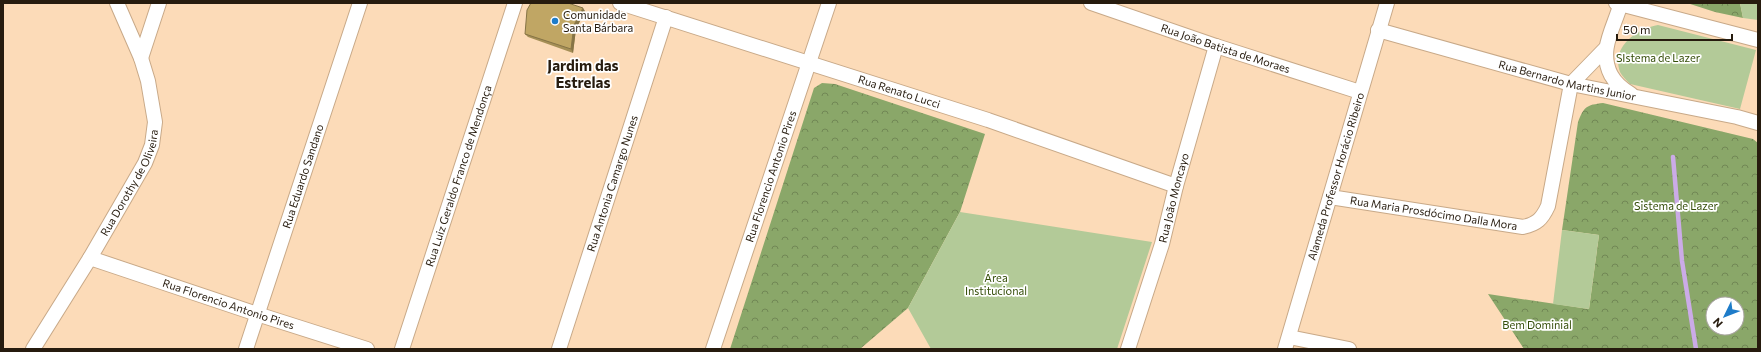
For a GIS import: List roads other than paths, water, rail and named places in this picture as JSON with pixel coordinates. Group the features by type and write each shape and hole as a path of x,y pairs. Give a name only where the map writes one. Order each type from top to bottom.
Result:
{"street":[{"name":"Rua Dorothy de Oliveira","path":"33,349 90,258 146,163 152,145 155,122 148,81 141,58 117,3"},
{"path":"141,58 159,3"},
{"name":"Rua Eduardo Sandano","path":"246,349 360,3"},
{"name":"Rua Luiz Geraldo Franco de Mendonça","path":"402,349 515,3"},
{"name":"Rua Renato Lucci","path":"620,3 988,120 1176,186"},
{"name":"Rua Florencio Antonio Pires","path":"713,349 829,3"},
{"name":"Rua João Batista de Moraes","path":"1091,3 1216,46 1360,92"},
{"name":"Alameda Professor Horácio Ribeiro","path":"1287,343 1387,3"},
{"path":"1635,97 1616,84 1606,61 1605,49 1619,3 1758,40"},
{"name":"Rua Antonia Camargo Nunes","path":"559,349 666,17"},
{"name":"Rua Bernardo Martins Junior","path":"1378,30 1571,84 1737,117 1758,123"},
{"name":"Rua João Moncayo","path":"1128,349 1162,244 1176,186 1216,46"},
{"path":"1571,84 1605,49"},
{"name":"Rua Maria Prosdócimo Dalla Mora","path":"1330,197 1523,227 1534,225 1543,217 1548,206 1571,84"},
{"name":"Rua Florencio Antonio Pires","path":"90,258 367,349"},
{"path":"1287,343 1350,349"}],"waterway":[{"path":"1673,157 1682,261 1696,349"}],"place":[{"name":"Comunidade Santa Bárbara","path":"555,21"}],"district":[{"name":"Jardim das Estrelas","path":"583,74"}],"park label":[{"name":"SIstema de Lazer","path":"1658,58"},
{"name":"Sistema de Lazer","path":"1676,206"},
{"name":"Área Institucional","path":"996,284"},
{"name":"Bem Dominial","path":"1537,325"}]}
